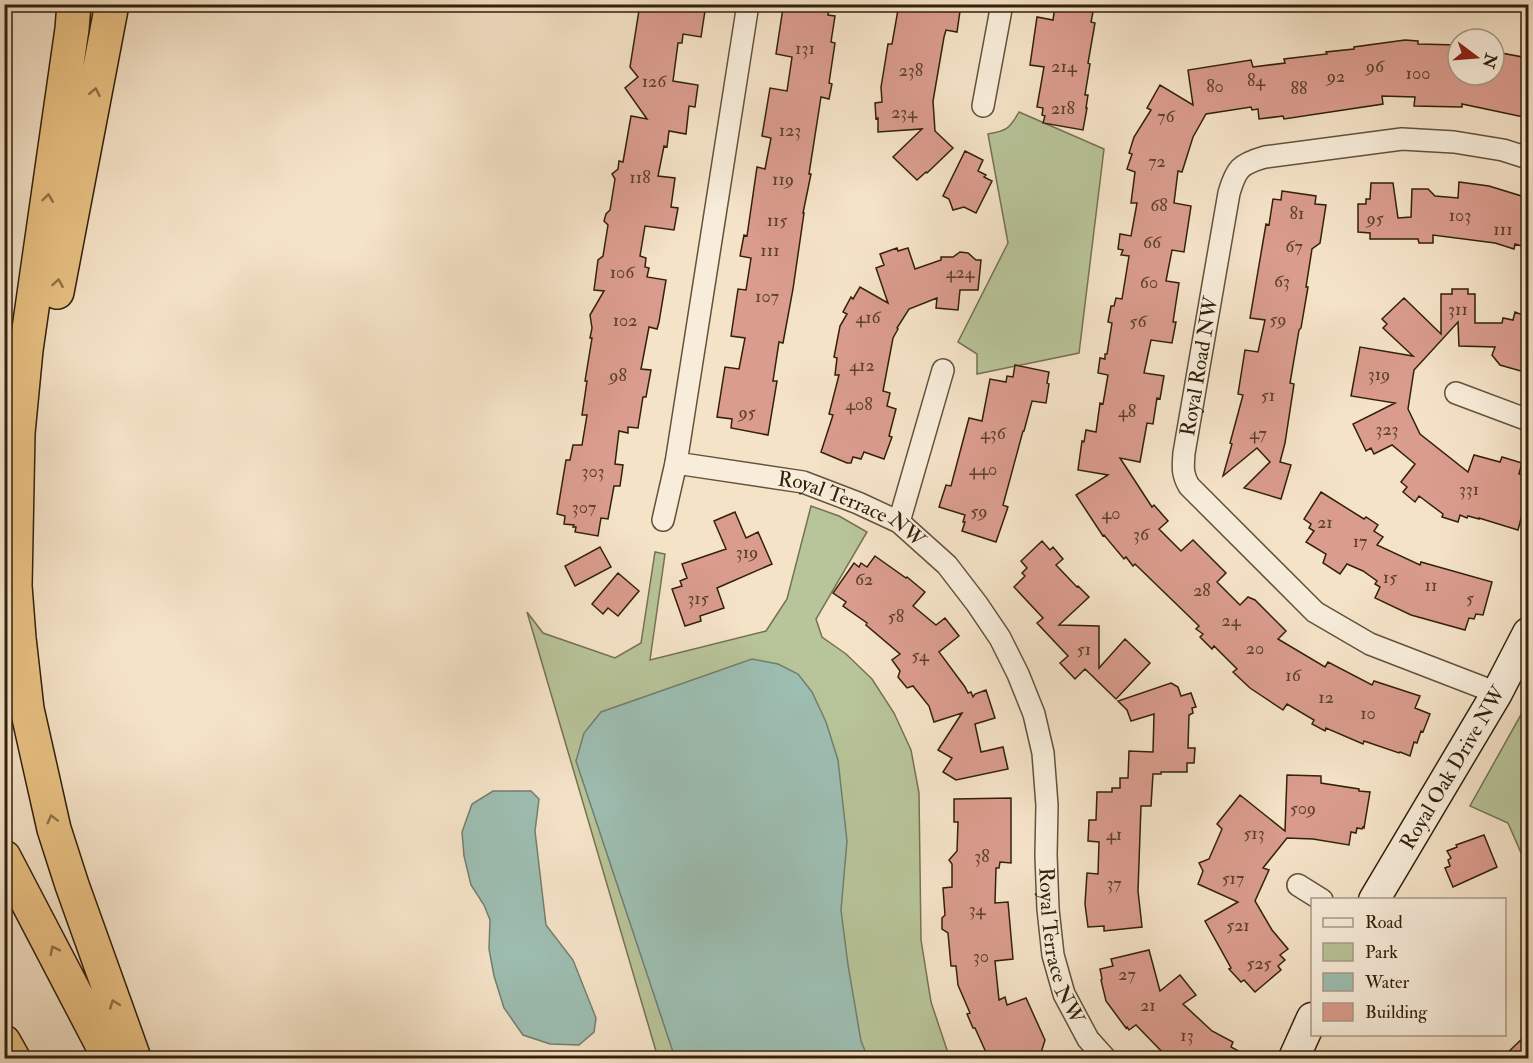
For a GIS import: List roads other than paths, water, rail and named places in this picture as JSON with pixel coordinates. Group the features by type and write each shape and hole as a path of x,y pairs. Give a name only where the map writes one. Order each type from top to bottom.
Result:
{"highway":[{"path":"74,4 39,271 26,350 18,433 15,586 27,709 54,830 134,1059"},
{"path":"17,506 112,4"},
{"path":"4,857 109,1059"},
{"path":"4,1042 13,1059"}],"street":[{"path":"663,520 676,463 748,4"},
{"path":"983,106 1002,4"},
{"name":"Royal Road NW","path":"1497,693 1370,644 1315,612 1189,486 1182,467 1229,193 1235,175 1249,162 1265,157 1402,139 1454,142 1503,150 1528,158"},
{"path":"899,522 943,370"},
{"path":"1456,393 1528,420"},
{"name":"Royal Terrace NW","path":"676,463 803,482 899,522 947,565 977,604 1000,638 1034,714 1042,753 1047,806 1048,909 1053,955 1064,994 1088,1039 1105,1059"},
{"name":"Royal Oak Drive NW","path":"1375,898 1497,693 1528,633"},
{"path":"1298,885 1319,898"},
{"path":"1294,1059 1311,1020"}],"water":[{"path":"752,659 778,664 798,674 812,692 826,722 838,760 847,841 841,910 861,1041 868,1058 675,1058 576,761 584,733 601,712"},
{"path":"493,791 531,791 539,799 535,831 546,925 573,960 596,1018 594,1032 579,1045 550,1044 523,1035 504,1008 494,976 489,949 490,920 484,905 471,885 464,856 462,832 472,804"}]}
